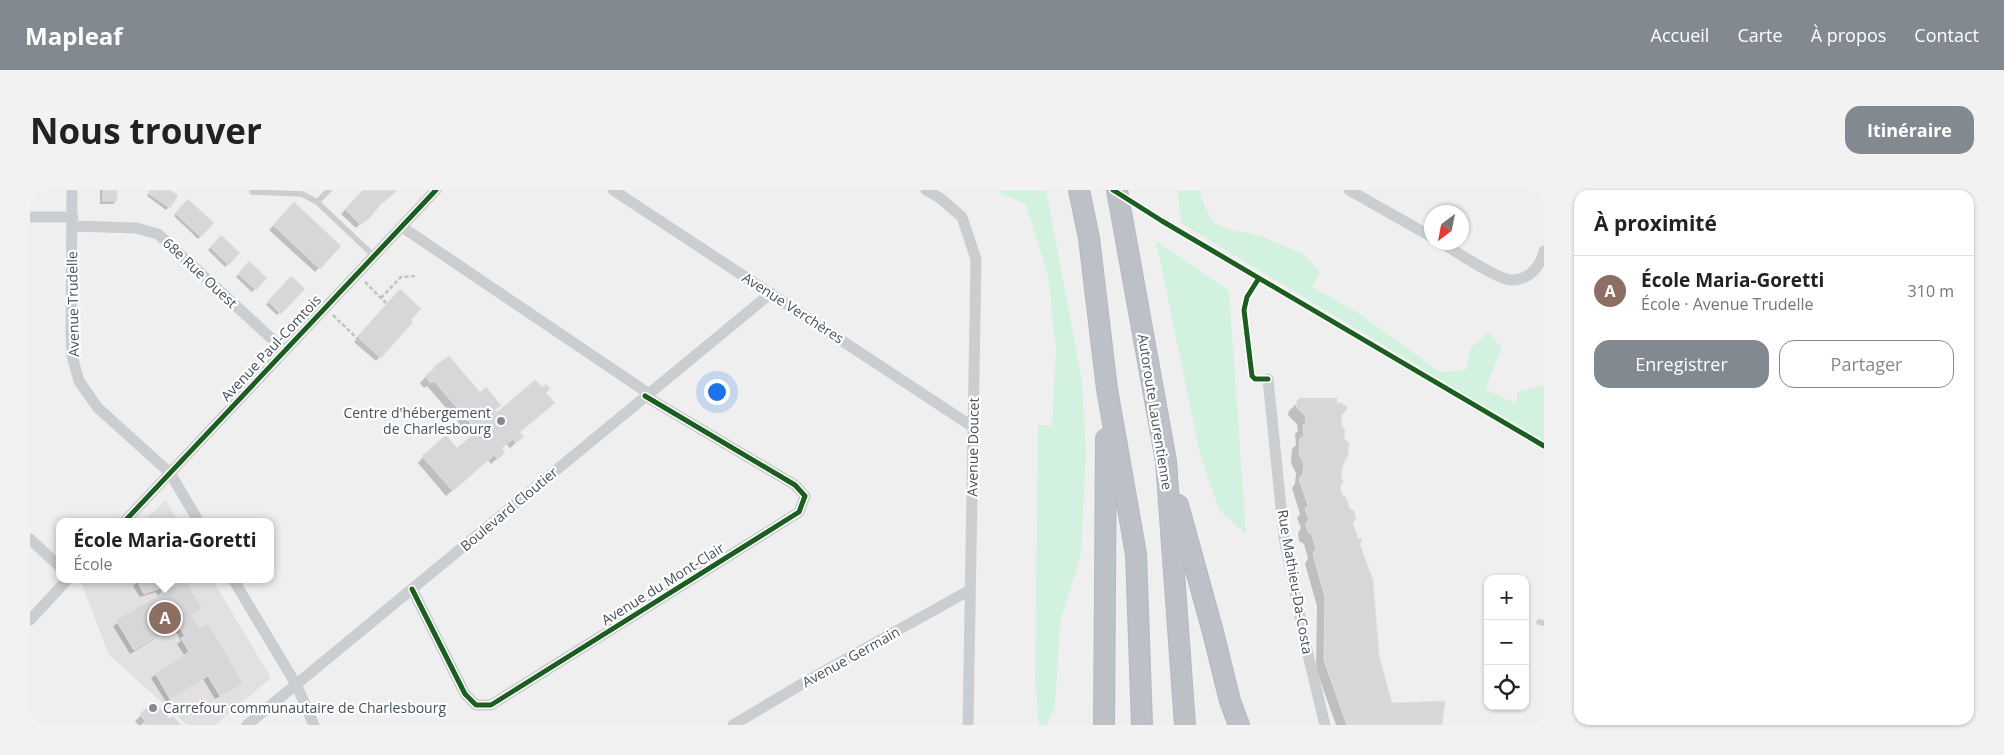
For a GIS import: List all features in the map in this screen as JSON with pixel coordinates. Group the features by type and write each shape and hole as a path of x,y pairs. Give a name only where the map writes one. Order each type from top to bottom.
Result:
{"highway":[{"path":"1079,190 1089,238 1107,389 1136,554 1142,725"},
{"name":"Autoroute Laurentienne","path":"1116,190 1166,461 1185,725"},
{"path":"1104,725 1107,389"},
{"path":"1166,461 1230,701 1239,725"}],"street":[{"name":"Avenue Trudelle","path":"72,190 71,332 72,356 79,381 98,408 170,473 197,518"},
{"name":"Avenue Paul-Comtois","path":"128,518 436,190"},
{"name":"Avenue Verchères","path":"613,190 973,427"},
{"name":"Avenue Doucet","path":"926,190 940,198 962,217 976,259 968,725"},
{"path":"1349,190 1424,232"},
{"name":"68e Rue Ouest","path":"30,217 136,228 158,234 284,350"},
{"name":"Avenue du Mont-Clair","path":"402,227 647,394 795,485 805,496 799,512 491,705 476,705 465,694 412,589"},
{"path":"1454,250 1499,276 1511,280 1524,278 1535,270 1544,251"},
{"name":"Boulevard Cloutier","path":"247,725 297,686 771,293"},
{"name":"Rue Mathieu-Da-Costa","path":"1268,379 1284,537 1305,642 1325,725"},
{"path":"30,539 56,563"},
{"path":"30,620 64,583"},
{"path":"236,583 297,686 314,725"},
{"name":"Avenue Germain","path":"733,725 812,678 970,590"}],"lane":[{"path":"317,202 329,190"},
{"path":"252,192 302,194 317,202 374,256"}],"path":[{"path":"356,274 387,304"},
{"path":"381,298 401,277 417,276"},
{"path":"325,307 368,347"}],"shaded area":[{"path":"166,500 176,518 147,518"},
{"path":"81,583 214,583 271,678 215,725 187,725 109,655"}],"green space":[{"path":"999,190 1046,190 1082,381 1086,450 1081,554 1060,622 1055,706 1047,725 1039,725 1035,682 1038,425 1052,426 1056,349 1048,276 1026,204 1001,194"},
{"path":"1177,190 1200,190 1203,203 1214,223 1231,230 1259,235 1305,255 1320,272 1312,287 1355,311 1440,372 1466,370 1471,348 1488,332 1502,348 1485,389 1516,404 1517,392 1544,385 1544,442 1181,223"},
{"path":"1156,241 1229,291 1246,534 1219,510 1200,454"}],"building":[{"path":"103,190 117,190 117,201 103,201"},
{"path":"150,190 170,190 178,196 170,208 148,193"},
{"path":"363,190 397,190 388,199 386,198 367,221 361,225 345,209"},
{"path":"188,199 214,223 201,237 175,213"},
{"path":"294,202 341,246 320,269 273,225"},
{"path":"221,235 240,253 229,265 210,247"},
{"path":"249,261 267,278 256,290 238,274"},
{"path":"291,276 305,289 281,314 268,301"},
{"path":"400,289 421,309 411,320 413,322 381,358 357,337"},
{"name":"Centre d'hébergement de Charlesbourg","path":"449,356 480,392 486,387 501,405 495,410 497,412 535,380 542,387 546,384 550,389 546,393 555,403 520,432 524,437 516,443 513,439 502,448 505,453 498,459 494,455 453,491 422,456 446,435 457,448 477,431 434,381 431,383 425,376 435,368 433,367"},
{"path":"1300,398 1337,398 1337,403 1342,403 1348,408 1341,416 1342,426 1345,429 1344,439 1349,443 1348,455 1343,465 1341,476 1343,482 1340,487 1342,495 1346,497 1349,508 1354,511 1356,519 1353,524 1358,538 1362,539 1360,545 1373,580 1379,656 1392,703 1445,701 1442,725 1347,725 1324,660 1325,597 1313,554 1316,549 1306,524 1309,519 1305,509 1308,505 1299,479 1303,474 1304,464 1299,454 1300,439 1304,436 1303,425 1306,424 1305,415 1296,407 1297,401"},
{"path":"138,583 168,583 172,586 178,583 187,583 202,608 191,615 199,628 208,623 243,683 220,696 208,676 170,699 155,673 189,652 181,638 185,636 177,624 134,650 116,620 162,593 161,588 144,594"},
{"name":"Carrefour communautaire de Charlesbourg","path":"154,701 170,719 173,716 181,725 141,725 145,721 140,714"}],"cycle path":[{"path":"128,518 436,190"},
{"path":"1113,190 1162,221 1544,446"},
{"path":"1259,278 1247,297 1244,310 1252,376 1255,379 1268,379"},
{"path":"412,589 465,694 476,705 491,705 799,512 805,496 795,485 645,396"}],"place":[{"name":"Centre d'hébergement de Charlesbourg","path":"501,421"},
{"name":"École Maria-Goretti","path":"165,618"},
{"name":"Carrefour communautaire de Charlesbourg","path":"153,708"}]}
